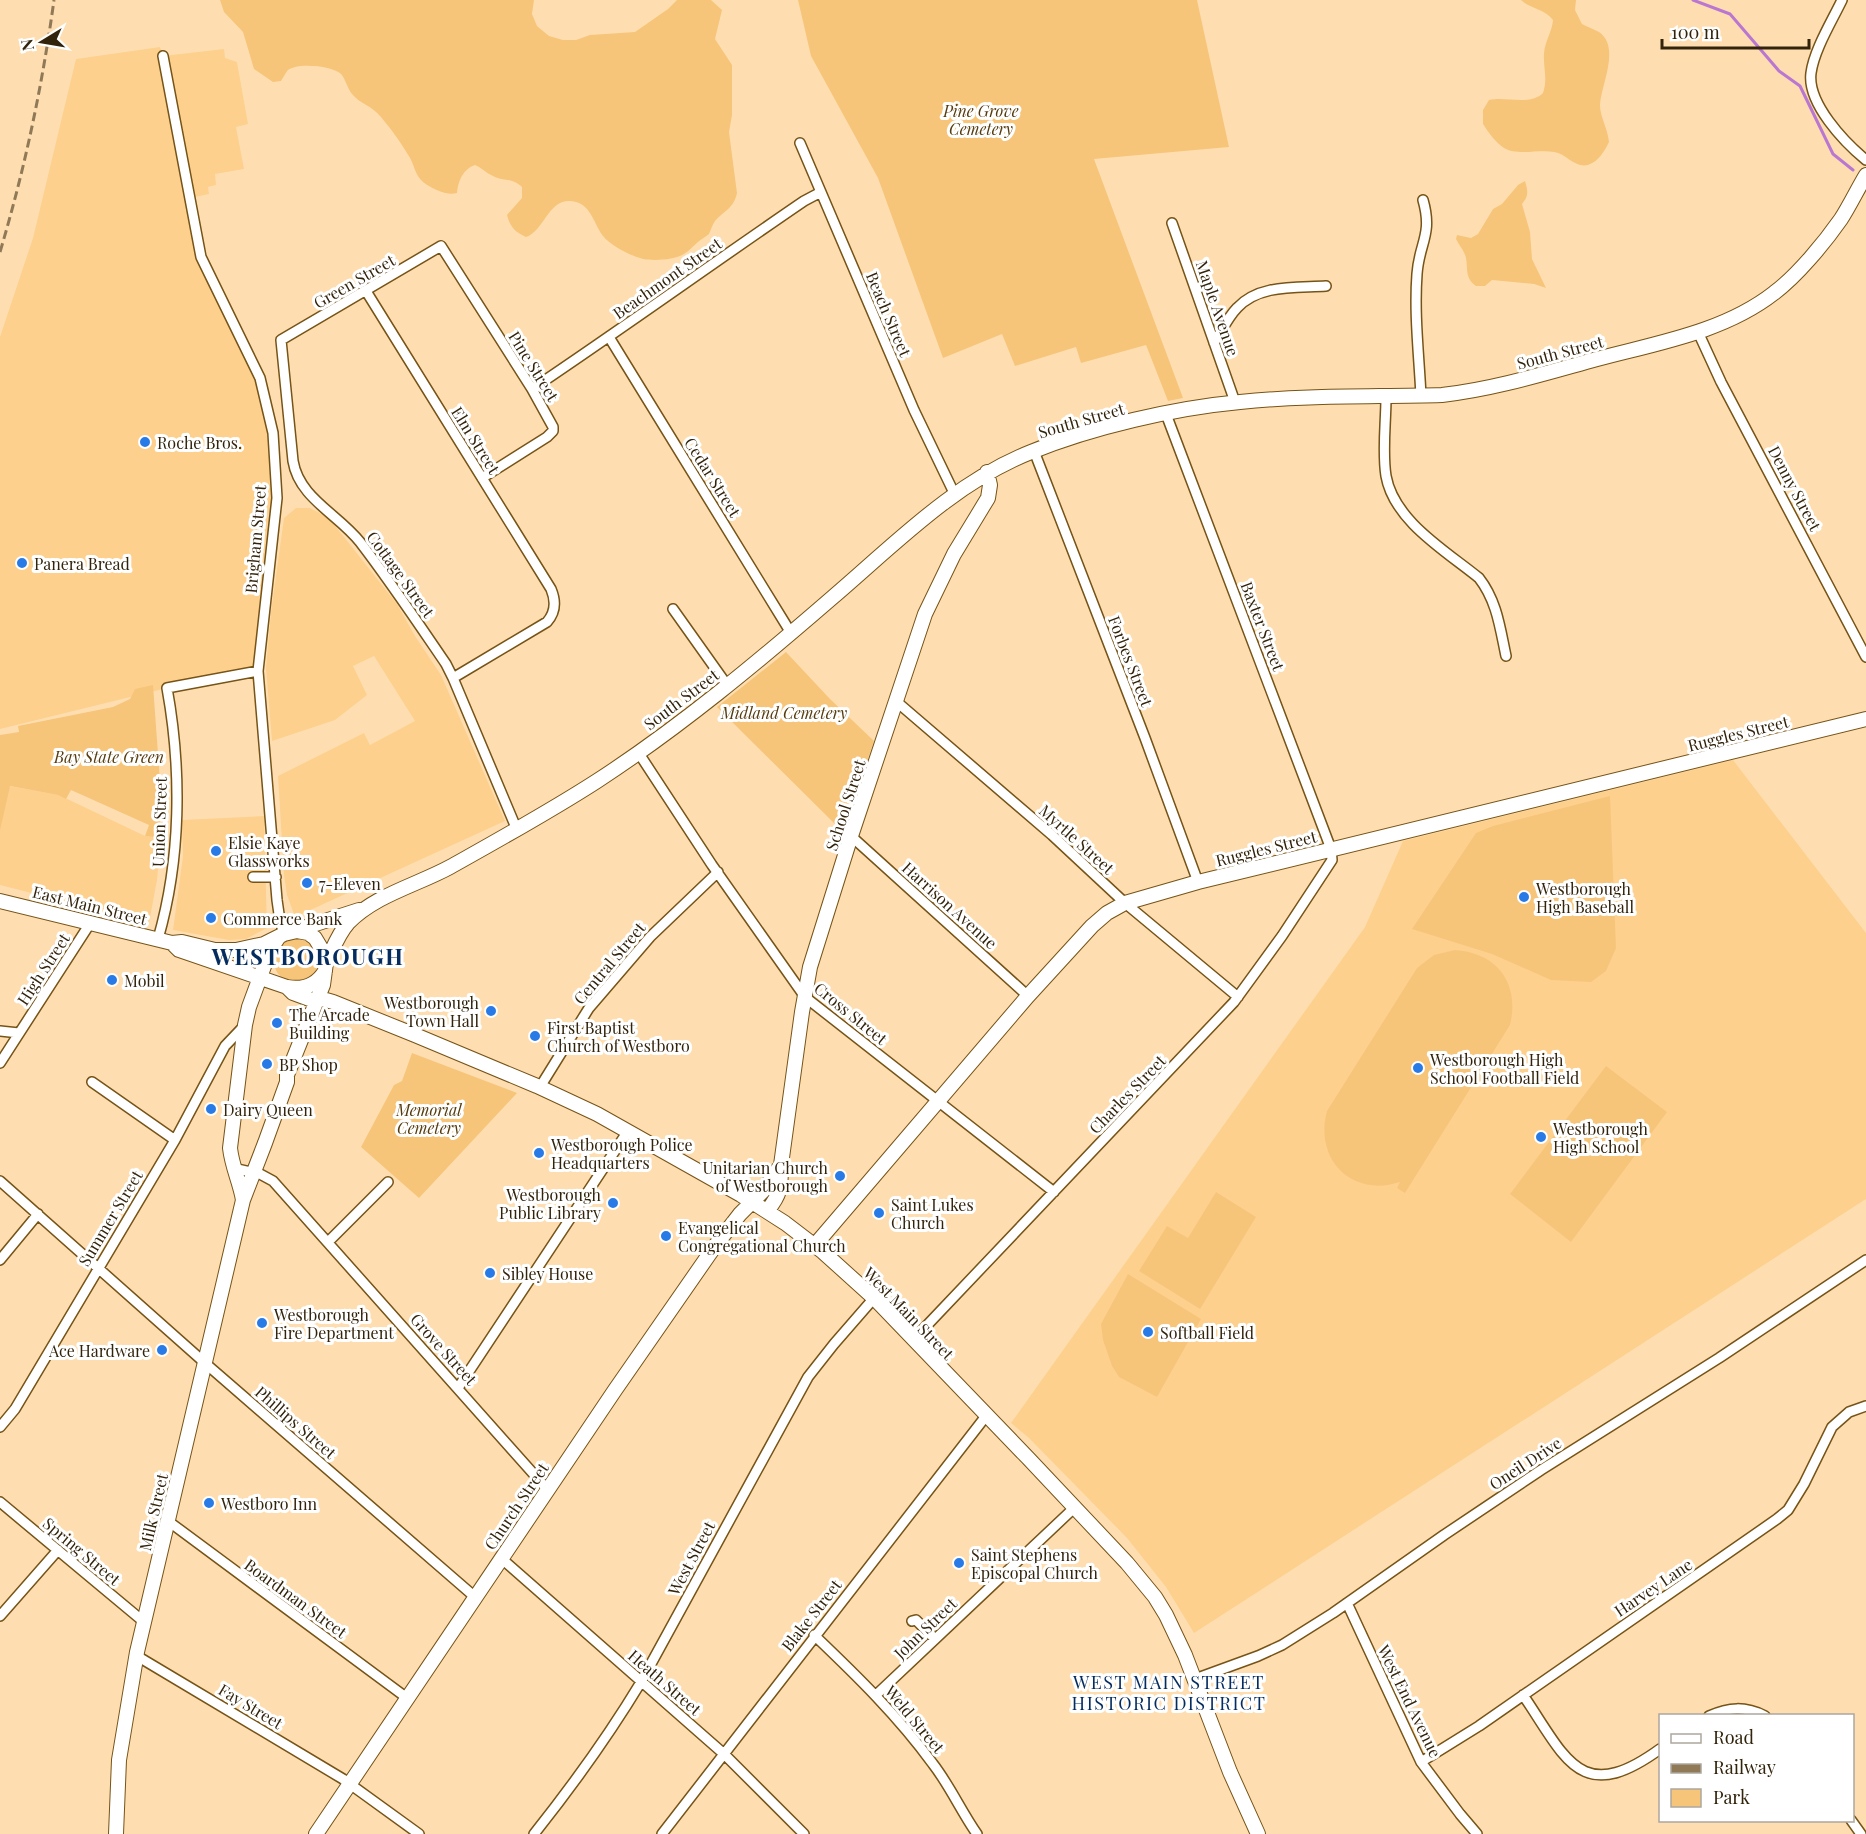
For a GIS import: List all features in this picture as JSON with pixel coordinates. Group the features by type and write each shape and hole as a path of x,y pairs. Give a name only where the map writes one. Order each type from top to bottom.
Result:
{"main road":[{"name":"South Street","path":"242,949 264,944 286,934 372,905 517,830 598,781 727,685 955,495 987,472 1075,436 1166,414 1235,402 1442,395 1485,388 1698,332 1740,315 1775,293 1825,240 1865,178"},
{"name":"School Street","path":"766,1210 777,1199 781,1188 781,1165 810,968 925,614 954,554 988,498 990,486 987,472"},
{"name":"Ruggles Street","path":"815,1245 1028,996 1092,926 1125,903 1198,882 1866,719"},
{"name":"East Main Street","path":"0,901 165,941 183,942 215,950 242,949"},
{"name":"South Street","path":"326,967 346,925 372,905"},
{"path":"243,1200 232,1168 231,1148 245,1024 259,977 270,950 286,934 308,933 315,938 323,949 326,967 316,982 308,987 285,986 270,973 268,957"},
{"name":"East Main Street","path":"165,941 179,950 285,986"},
{"name":"Milk Street","path":"116,1834 119,1760 137,1656 243,1200 287,1082 287,1075 294,1057 322,999 326,967"},
{"path":"228,968 244,984 250,1004"},
{"name":"West Main Street","path":"285,986 293,993 312,1000 322,999 540,1087 597,1114 694,1167 766,1210 815,1245 874,1298 1127,1563 1155,1597 1176,1635 1195,1678 1230,1772 1258,1834"},
{"name":"School Street","path":"751,1202 763,1191 781,1165"},
{"name":"Church Street","path":"316,1834 547,1489 709,1255 751,1202"}],"street":[{"path":"1842,0 1813,62 1810,84 1820,107 1835,129 1866,160"},
{"name":"Brigham Street","path":"163,56 201,257 260,378 273,433 277,498 258,671 280,921 286,934"},
{"name":"Beach Street","path":"800,143 914,411 955,495"},
{"name":"Beachmont Street","path":"532,389 804,201 821,192"},
{"path":"1421,396 1417,270 1426,239 1427,215 1423,200"},
{"name":"Maple Avenue","path":"1172,223 1235,402"},
{"name":"Green Street","path":"281,340 441,246"},
{"name":"Pine Street","path":"441,246 552,423 553,431 547,437 482,478"},
{"path":"1214,343 1236,308 1249,298 1279,289 1326,286"},
{"name":"Elm Street","path":"366,291 551,589 555,606 552,615 542,625 453,678"},
{"name":"Denny Street","path":"1698,332 1721,382 1866,657"},
{"name":"Cedar Street","path":"609,337 791,633"},
{"name":"Cottage Street","path":"281,340 293,461 298,480 304,489 361,543 420,626 453,678 517,830"},
{"path":"1386,397 1385,465 1394,500 1410,522 1479,578 1486,587 1496,607 1506,656"},
{"name":"Baxter Street","path":"1166,414 1331,849"},
{"name":"Forbes Street","path":"1034,451 1198,882"},
{"path":"673,609 727,685"},
{"name":"Union Street","path":"165,941 176,831 175,763 167,688 258,671"},
{"name":"Myrtle Street","path":"897,702 1052,835 1125,903 1238,997"},
{"name":"Cross Street","path":"638,752 805,997 1054,1192"},
{"name":"Harrison Avenue","path":"851,836 1028,996"},
{"name":"Charles Street","path":"913,1340 1238,997 1332,860 1331,849"},
{"name":"Central Street","path":"540,1087 590,1008 650,937 718,872"},
{"path":"253,877 276,877"},
{"name":"High Street","path":"0,1063 91,922"},
{"name":"Summer Street","path":"0,1427 15,1408 175,1140 225,1046 245,1024"},
{"path":"0,1031 19,1033"},
{"path":"92,1082 175,1140"},
{"path":"458,1388 628,1131"},
{"name":"Grove Street","path":"232,1168 253,1172 273,1181 547,1489"},
{"name":"Phillips Street","path":"0,1181 205,1363 475,1597"},
{"path":"328,1242 388,1182"},
{"path":"0,1260 38,1214"},
{"name":"Oneil Drive","path":"1195,1678 1270,1651 1347,1603 1444,1534 1541,1470 1700,1370 1866,1260"},
{"name":"West Street","path":"534,1834 569,1790 616,1723 641,1682 808,1377 874,1298"},
{"name":"Harvey Lane","path":"1421,1762 1479,1726 1744,1544 1782,1514 1788,1509 1804,1484 1832,1427 1849,1412 1866,1406"},
{"name":"Blake Street","path":"662,1834 986,1416"},
{"name":"Spring Street","path":"0,1502 144,1622"},
{"name":"John Street","path":"876,1695 1074,1508"},
{"name":"Boardman Street","path":"168,1521 407,1698"},
{"path":"0,1616 58,1550"},
{"name":"Heath Street","path":"501,1558 724,1754 804,1834"},
{"name":"West End Avenue","path":"1347,1603 1421,1762 1477,1834"},
{"path":"912,1621 916,1620 935,1639"},
{"name":"Weld Street","path":"814,1635 876,1695 935,1766 977,1834"},
{"name":"Fay Street","path":"137,1656 350,1784 420,1834"},
{"path":"1523,1695 1567,1758 1590,1775 1600,1776 1622,1772 1659,1750"},
{"path":"1714,1714 1739,1707 1762,1714"},
{"path":"1852,1822 1861,1834"}],"shaded area":[{"path":"160,47 163,56 224,49 225,58 237,62 248,124 236,127 244,169 215,174 216,185 208,187 209,194 190,198 201,257 260,378 273,433 277,498 258,671 167,688 0,729 0,337 33,238 76,59"},
{"path":"296,508 310,508 329,518 397,604 441,675 505,821 295,917 287,895 284,875 278,776 364,733 370,745 415,721 374,656 353,666 367,695 335,720 272,741 266,668 271,612 284,518"},
{"name":"Westborough High School","path":"1733,760 1866,933 1866,1199 1194,1633 1166,1587 1127,1538 1029,1438 1011,1423 1365,927 1403,841"},
{"path":"9,786 59,795 145,836 161,838 157,880 149,923 0,885 0,831"},
{"path":"264,816 267,928 246,939 229,940 173,930 183,856 182,820"}],"green space":[{"path":"220,0 534,0 532,14 537,26 549,36 563,40 576,40 590,35 635,32 677,0 711,0 722,10 715,39 732,65 732,115 729,132 736,198 715,221 709,234 684,254 670,259 643,259 622,250 603,236 591,214 577,202 563,202 556,205 537,229 526,237 514,229 507,215 522,198 522,187 511,181 497,178 475,165 467,169 462,176 457,193 444,193 427,185 418,177 412,161 385,122 350,92 343,76 337,71 315,66 299,66 288,70 281,81 273,82 254,69 243,32 224,12"},
{"name":"Pine Grove Cemetery","path":"798,0 1197,0 1229,147 1094,159 1183,398 1168,401 1146,345 1081,363 1076,347 1015,366 1002,334 943,358 878,178 811,56"},
{"path":"1521,0 1576,0 1575,10 1582,24 1599,32 1609,47 1608,67 1600,105 1609,142 1598,159 1588,165 1579,165 1554,152 1509,150 1498,143 1483,124 1483,110 1489,100 1525,100 1538,97 1543,93 1544,53 1553,20 1550,16"},
{"path":"1525,181 1527,193 1522,204 1530,232 1532,259 1546,288 1534,284 1492,280 1485,286 1476,286 1469,277 1465,256 1456,239 1457,235 1471,238 1478,234 1493,209 1502,204 1518,185"},
{"name":"Midland Cemetery","path":"786,652 874,741 843,832 717,707"},
{"name":"Bay State Green","path":"153,685 164,836 161,838 145,836 149,825 71,790 66,799 58,795 10,786 0,831 0,735 19,732 18,726 113,707 130,699 135,689"},
{"name":"Westborough High Baseball","path":"1610,796 1616,948 1606,971 1591,982 1551,980 1492,954 1412,929 1476,833 1493,826"},
{"path":"296,939 311,946 318,961 311,976 296,983 281,976 274,961 281,946"},
{"name":"Westborough High School Football Field","path":"1455,950 1483,957 1502,973 1512,996 1510,1025 1405,1193 1397,1188 1400,1182 1382,1186 1352,1179 1331,1159 1324,1128 1327,1111 1417,968 1434,955"},
{"name":"Memorial Cemetery","path":"412,1053 517,1093 419,1198 361,1147 394,1085 402,1081"},
{"path":"1606,1066 1667,1112 1571,1242 1510,1194"},
{"path":"1216,1192 1256,1217 1200,1309 1139,1271 1167,1226 1188,1238"},
{"name":"Softball Field","path":"1128,1274 1201,1319 1157,1397 1119,1377 1112,1366 1103,1340 1101,1324"}],"waterway":[{"path":"1693,0 1730,14 1779,71 1800,86 1833,154 1853,170"}],"railway":[{"path":"0,252 32,127 54,0"}],"place":[{"name":"Roche Bros.","path":"145,442"},
{"name":"Panera Bread","path":"22,563"},
{"name":"Elsie Kaye Glassworks","path":"216,851"},
{"name":"7-Eleven","path":"307,883"},
{"name":"Westborough High Baseball","path":"1524,897"},
{"name":"Commerce Bank","path":"211,918"},
{"name":"Mobil","path":"112,980"},
{"name":"Westborough Town Hall","path":"491,1011"},
{"name":"The Arcade Building","path":"277,1023"},
{"name":"First Baptist Church of Westboro","path":"535,1036"},
{"name":"BP Shop","path":"267,1064"},
{"name":"Westborough High School Football Field","path":"1418,1068"},
{"name":"Dairy Queen","path":"211,1109"},
{"name":"Westborough High School","path":"1541,1137"},
{"name":"Westborough Police Headquarters","path":"539,1153"},
{"name":"Unitarian Church of Westborough","path":"840,1176"},
{"name":"Westborough Public Library","path":"613,1203"},
{"name":"Saint Lukes Church","path":"879,1213"},
{"name":"Evangelical Congregational Church","path":"666,1236"},
{"name":"Sibley House","path":"490,1273"},
{"name":"Westborough Fire Department","path":"262,1323"},
{"name":"Softball Field","path":"1148,1332"},
{"name":"Ace Hardware","path":"162,1350"},
{"name":"Westboro Inn","path":"209,1503"},
{"name":"Saint Stephens Episcopal Church","path":"959,1563"}],"district":[{"name":"WESTBOROUGH","path":"308,956"},
{"name":"WEST MAIN STREET HISTORIC DISTRICT","path":"1169,1692"}]}
